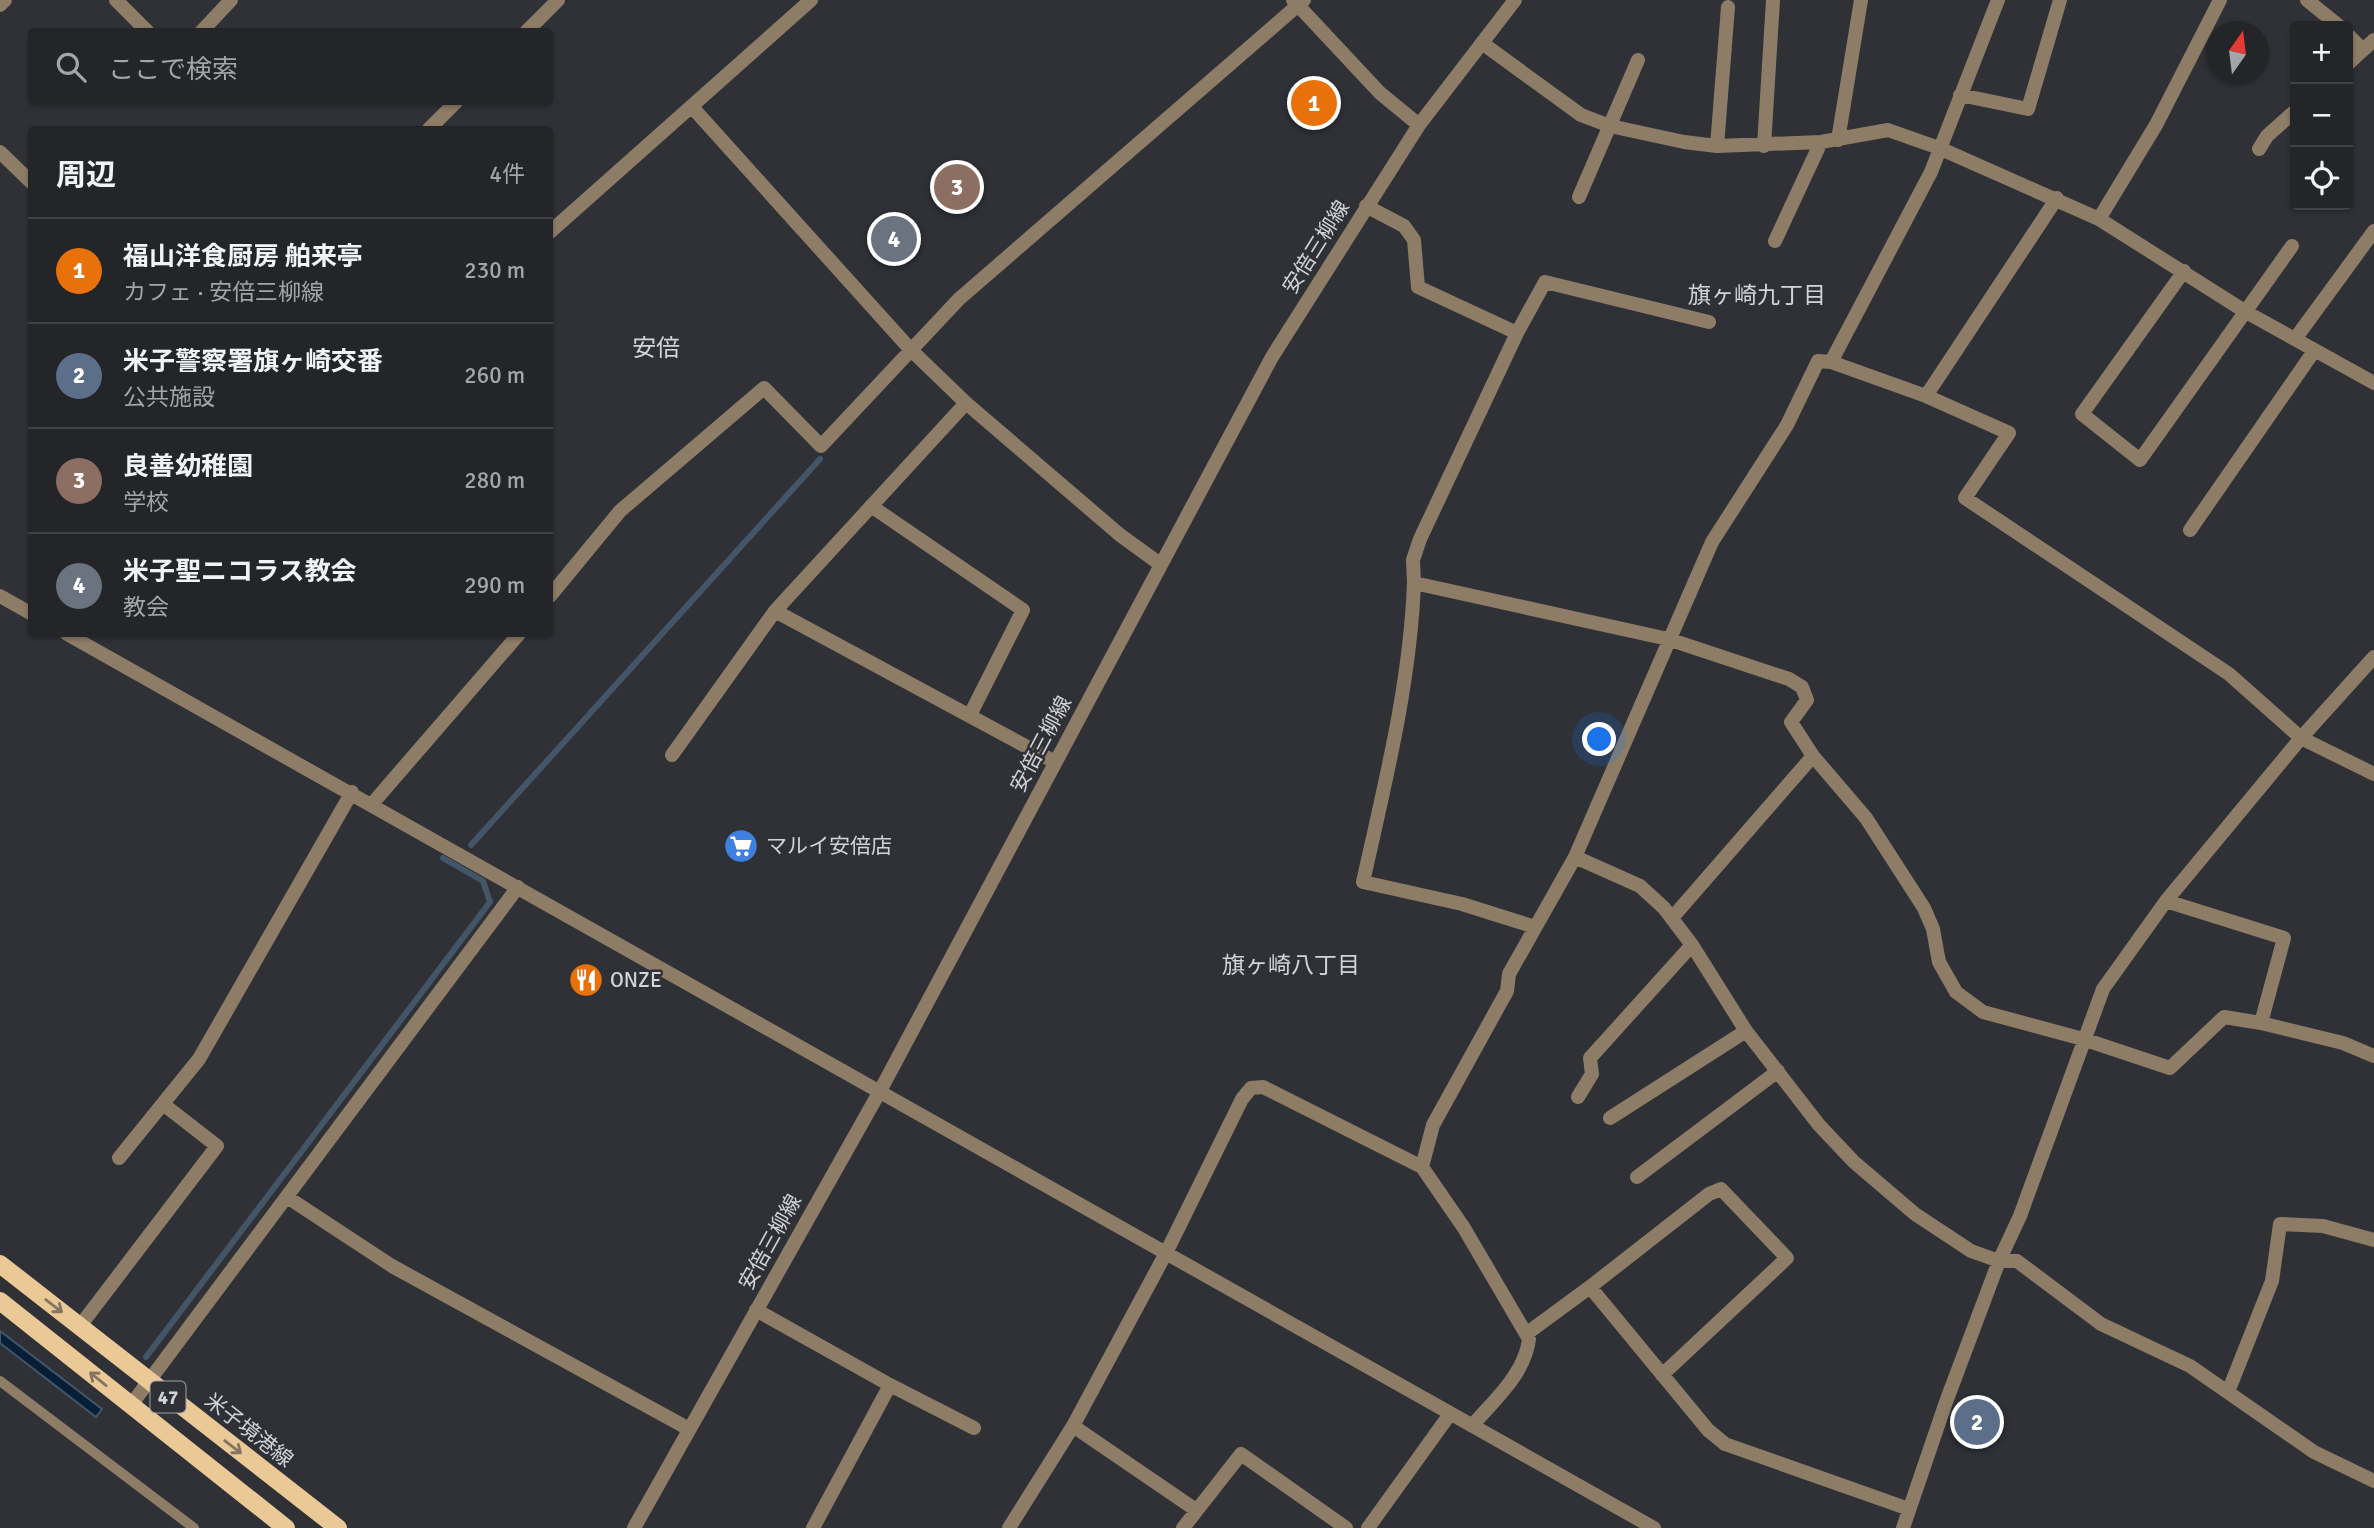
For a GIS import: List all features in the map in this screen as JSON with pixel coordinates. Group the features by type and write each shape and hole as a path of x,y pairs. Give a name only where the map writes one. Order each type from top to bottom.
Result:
{"main road":[{"name":"米子境港線","path":"0,1265 338,1528"},
{"name":"47","path":"0,1301 286,1528"}],"street":[{"path":"0,5 5,0"},
{"path":"116,0 144,28"},
{"path":"205,28 231,0"},
{"path":"530,28 558,0"},
{"path":"553,229 811,0"},
{"name":"安倍三柳線","path":"634,1528 880,1091 1272,357 1419,125 1515,0"},
{"path":"1764,146 1773,0"},
{"path":"1838,140 1861,0"},
{"path":"1831,362 1931,172 1998,0"},
{"path":"1959,95 2028,109 2060,0"},
{"path":"2099,219 2156,125 2220,0"},
{"path":"2308,0 2333,21"},
{"path":"553,592 620,511 764,388 821,446 959,299 1299,2 1380,93 1419,125"},
{"path":"1717,146 1728,7"},
{"path":"2353,37 2369,45 2353,59"},
{"path":"1482,43 1581,115 1610,126 1684,142 1717,146 1821,142 1888,130 1939,148 2057,198 2099,219 2246,312 2374,383"},
{"path":"1579,197 1638,60"},
{"path":"432,126 453,105"},
{"path":"692,107 911,350 966,403 1120,535 1160,564"},
{"path":"2259,149 2267,136 2290,115"},
{"path":"1775,241 1821,142"},
{"path":"0,152 28,179"},
{"path":"1926,396 2057,198"},
{"path":"1366,206 1404,226 1414,240 1418,287 1517,333"},
{"path":"2295,339 2374,231"},
{"path":"2184,271 2082,414 2140,460 2292,247"},
{"path":"1535,927 1462,904 1363,882 1397,728 1412,628 1413,559 1517,333 1545,282 1709,322"},
{"path":"2190,530 2314,351"},
{"path":"1422,1167 1433,1125 1507,991 1509,974 1575,858 1712,542 1787,425 1818,362 1831,362 1926,396 2009,433 1965,498 2229,674 2301,738 2374,774"},
{"path":"672,755 775,611 966,403"},
{"path":"871,506 1023,610 970,715"},
{"path":"1414,583 1668,639 1789,679 1802,687 1807,700 1791,722 1813,756 1866,818 1924,908 1933,929 1939,962 1956,992 1983,1012 2084,1039 2170,1068 2224,1017 2343,1043 2374,1056"},
{"path":"0,596 28,612"},
{"path":"775,611 1055,762"},
{"path":"372,804 516,637"},
{"path":"86,638 518,887 1654,1528"},
{"path":"1903,1528 1999,1261 2020,1216 2103,989 2166,901 2301,738 2374,657"},
{"path":"1672,918 1813,756"},
{"path":"119,1158 199,1059 352,792"},
{"path":"1575,858 1640,886 1672,918 1746,1031 1819,1125 1854,1162 1915,1214 1971,1251 1999,1261 2017,1261 2101,1324 2190,1366 2314,1452 2374,1481"},
{"path":"131,1405 518,887"},
{"path":"2166,901 2284,938 2261,1024"},
{"path":"1578,1097 1592,1074 1590,1058 1692,945"},
{"path":"1610,1118 1746,1031"},
{"path":"1637,1177 1778,1072"},
{"path":"1009,1528 1073,1426 1167,1253 1242,1099 1251,1088 1262,1087 1422,1167 1439,1189 1529,1339 1527,1354 1518,1371 1472,1426"},
{"path":"80,1326 217,1146 163,1104"},
{"path":"1526,1334 1709,1194 1721,1189 1787,1258 1662,1376"},
{"path":"287,1197 392,1266 689,1430"},
{"path":"2228,1392 2272,1281 2280,1224 2323,1226 2374,1240"},
{"path":"1590,1287 1708,1430 1725,1444 1909,1509"},
{"path":"756,1310 890,1385 974,1428"},
{"path":"813,1528 890,1385"},
{"path":"1368,1528 1450,1414"},
{"path":"1073,1426 1196,1510"},
{"path":"1183,1528 1241,1454 1346,1528"}],"lane":[{"path":"0,1381 194,1528"}],"water":[{"path":"0,1331 102,1409 96,1417 0,1343"}],"waterway":[{"path":"471,845 820,459"},
{"path":"146,1357 490,902 483,881 443,858"}],"place":[{"name":"福山洋食厨房 舶来亭","path":"1314,103"},
{"name":"良善幼稚園","path":"957,187"},
{"name":"米子聖ニコラス教会","path":"894,239"},
{"name":"マルイ安倍店","path":"741,846"},
{"name":"ONZE","path":"586,980"},
{"name":"米子警察署旗ヶ崎交番","path":"1977,1422"}],"district":[{"name":"旗ヶ崎九丁目","path":"1757,295"},
{"name":"安倍","path":"656,348"},
{"name":"旗ヶ崎八丁目","path":"1291,965"}]}
